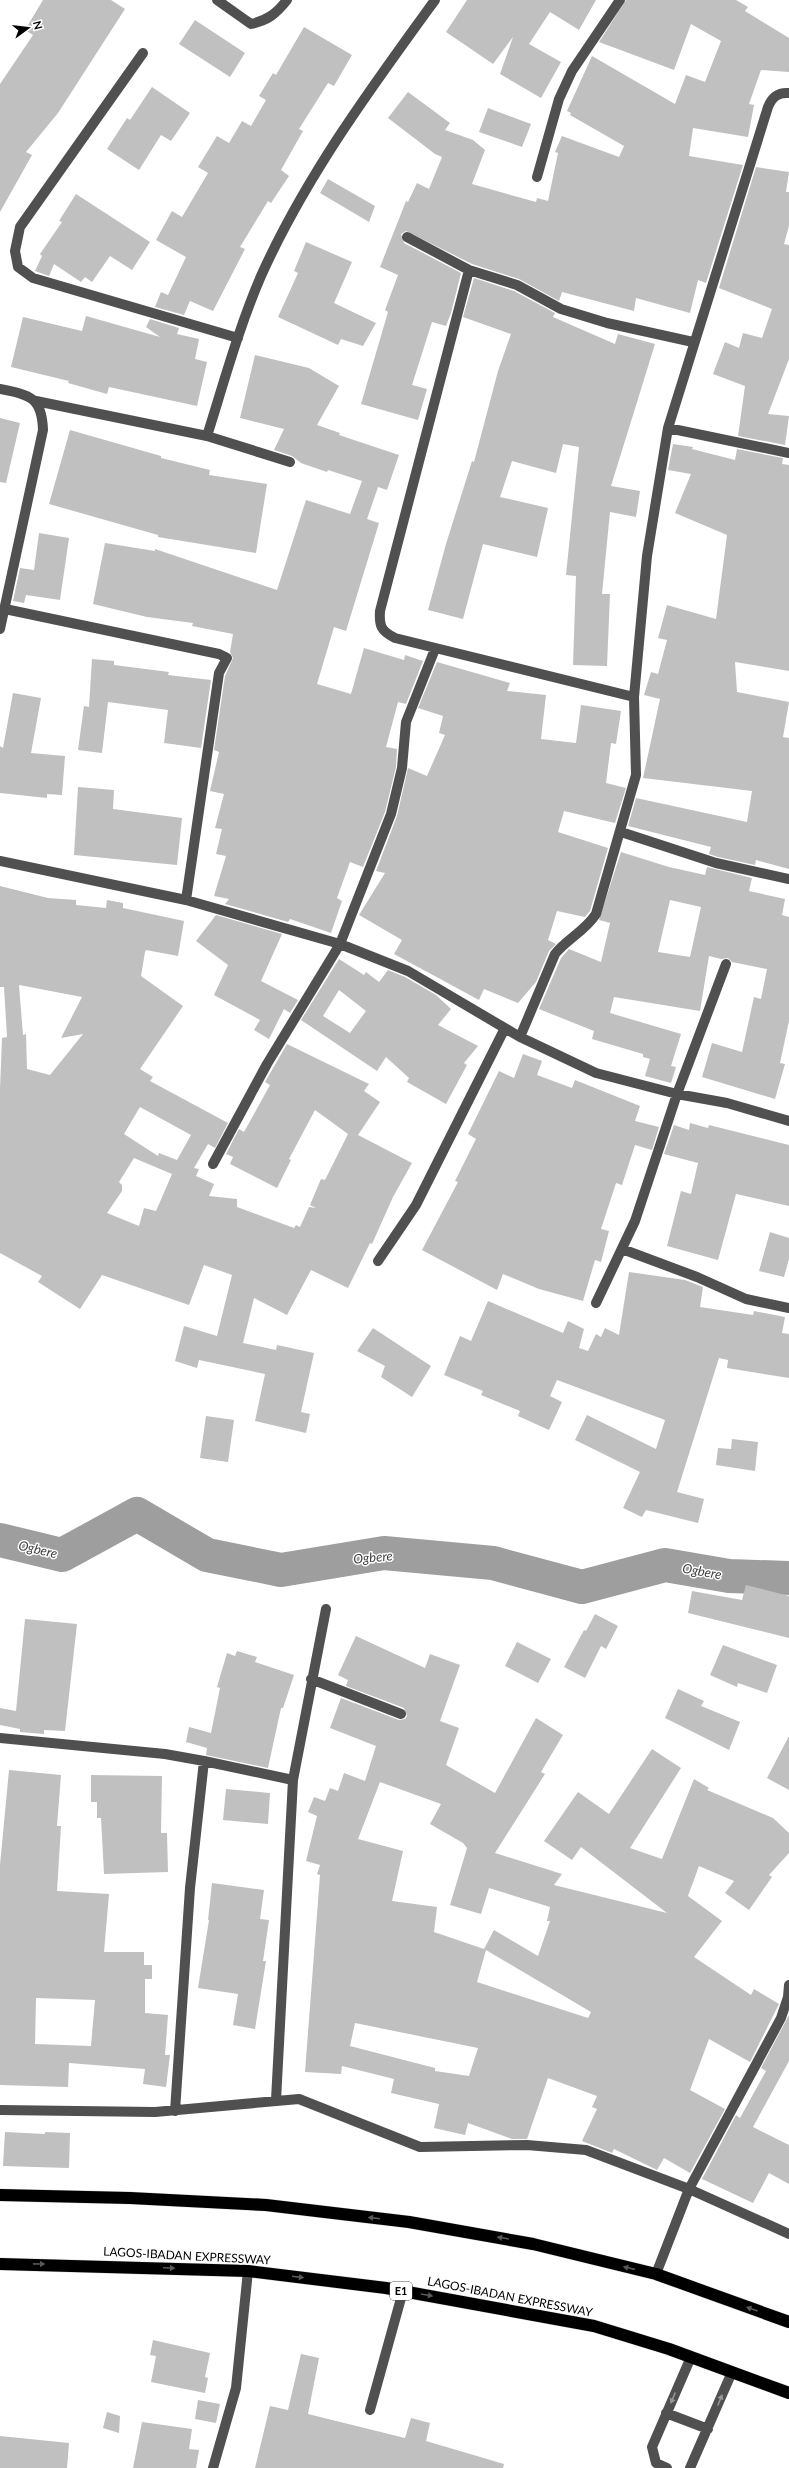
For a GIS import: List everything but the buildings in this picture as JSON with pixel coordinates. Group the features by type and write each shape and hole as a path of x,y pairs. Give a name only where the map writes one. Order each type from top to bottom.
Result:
{"highway":[{"path":"0,2195 130,2198 266,2205 401,2221 533,2244 656,2274 789,2322"},
{"name":"LAGOS-IBADAN EXPRESSWAY","path":"0,2264 248,2271 403,2291 594,2326 691,2356 789,2393"}],"street":[{"path":"217,0 251,24 265,21 276,14 287,0"},
{"path":"207,436 238,338 262,276 326,155 435,0"},
{"path":"537,177 559,99 572,71 620,0"},
{"path":"143,52 20,227 15,251 18,267 33,278 238,338"},
{"path":"520,1037 555,954 564,944 590,924 596,914 621,832 636,775 634,696 647,556 668,428 693,342 768,106 771,100 777,95 789,93"},
{"path":"407,237 469,270 517,285 561,309 607,323 693,342"},
{"path":"469,270 382,604 379,624 383,632 395,638 435,649 634,696"},
{"path":"0,389 22,393 36,401 207,436 290,462"},
{"path":"0,629 43,430 42,415 36,401"},
{"path":"668,428 789,453"},
{"path":"5,609 219,654 226,658 219,673 186,900"},
{"path":"212,1164 268,1064 340,944 391,814 402,768 406,722 435,649"},
{"path":"621,832 716,863 789,879"},
{"path":"0,861 186,900 340,944 408,971 520,1037 596,1073 677,1094 727,1103 789,1121"},
{"path":"596,1303 635,1221 677,1094 726,964"},
{"path":"378,1261 416,1205 505,1028"},
{"path":"622,1249 697,1277 746,1299 789,1308"},
{"path":"276,2100 293,1780 311,1679 326,1609"},
{"path":"311,1679 401,1714"},
{"path":"0,1738 204,1760 293,1780"},
{"path":"175,2111 190,1888 204,1760"},
{"path":"656,2274 689,2189 781,2018 788,1997 789,1985"},
{"path":"0,2110 175,2111 299,2098 420,2147 527,2145 586,2150 689,2189 789,2234"},
{"path":"213,2468 236,2388 248,2271"},
{"path":"370,2410 403,2291"},
{"path":"668,2468 656,2463 652,2447 691,2356"},
{"path":"690,2468 732,2372"},
{"path":"666,2413 708,2429"}],"waterway":[{"name":"Ogbere","path":"0,1540 62,1555 137,1514 207,1555 281,1570 384,1553 493,1563 582,1587 665,1565 729,1576 789,1578"}]}
